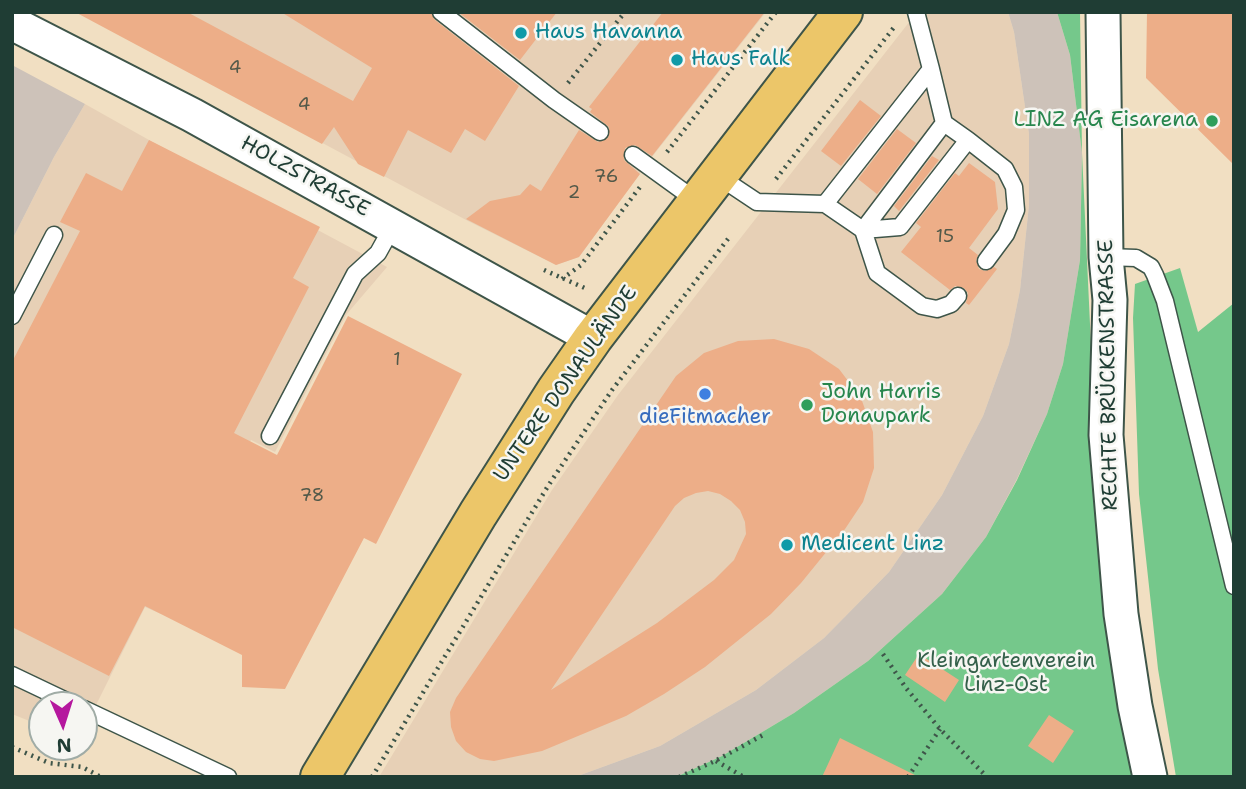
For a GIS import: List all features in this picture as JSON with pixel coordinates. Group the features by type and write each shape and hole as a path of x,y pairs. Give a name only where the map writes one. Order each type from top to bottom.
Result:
{"main road":[{"name":"UNTERE DONAULÄNDE","path":"320,777 523,440 593,338 843,12"}],"street":[{"name":"RECHTE BRÜCKENSTRASSE","path":"1103,12 1106,257 1110,300 1106,435 1123,627 1135,706 1150,777"},
{"name":"HOLZSTRASSE","path":"12,23 192,115 593,338"}],"lane":[{"path":"441,12 597,130"},
{"path":"916,12 944,123 1005,169 1014,187 1016,209 1006,234 985,261"},
{"path":"825,204 931,69"},
{"path":"863,230 944,123"},
{"path":"863,230 900,227 968,140"},
{"path":"633,155 653,170 757,202 825,204 863,230 877,273 922,306 937,309 951,304 958,296"},
{"path":"270,436 355,274 379,253 393,226"},
{"path":"12,316 54,235"},
{"path":"1106,257 1136,258 1151,267 1155,275 1164,301 1234,586"},
{"path":"12,675 46,691"},
{"path":"98,716 228,777"}],"path":[{"path":"554,100 625,12"},
{"path":"562,279 581,265 776,12"},
{"path":"769,188 897,25"},
{"path":"372,777 548,486 612,390 731,235"},
{"path":"883,654 906,688 940,729 987,777"},
{"path":"908,777 940,729"},
{"path":"679,777 763,736"},
{"path":"12,747 49,763 82,768 101,777"},
{"path":"715,761 744,777"}],"shaded area":[{"path":"78,12 766,12 652,157 579,257 556,265 468,221"},
{"path":"917,12 1008,12 1014,32 1029,134 1029,205 1020,290 1009,344 983,416 942,495 889,572 824,638 756,690 660,746 575,777 379,777 552,490 618,395"},
{"path":"1008,12 1057,12 1070,55 1082,153 1080,260 1063,364 1047,414 986,537 942,594 868,661 794,713 722,756 676,777 575,777 660,746 756,690 824,638 889,572 942,495 983,416 1009,344 1020,290 1029,205 1029,134 1014,32"},
{"path":"12,65 85,104 54,157 12,240"},
{"path":"85,104 387,267 346,315 275,452 251,440 161,614 145,607 98,701 98,691 28,691 28,720 12,714 12,240 54,157"}],"green space":[{"path":"1057,12 1080,12 1082,153 1070,55"},
{"name":"Kleingartenverein Linz-Ost","path":"1082,153 1099,517 1135,777 676,777 722,756 794,713 868,661 942,594 986,537 1017,480 1047,414 1063,364 1080,260"},
{"path":"1180,268 1198,332 1234,303 1234,777 1176,777 1158,669 1139,494 1133,318 1135,284"}],"building":[{"path":"75,12 187,12 353,101 372,68 281,12 431,12 435,20 519,86 485,141 465,129 451,153 408,130 384,177 358,164 334,127 322,144"},
{"name":"Haus Havanna","path":"458,12 557,12 520,60"},
{"path":"663,12 765,12 652,156 635,145 625,148 624,160 640,174 579,257 556,265 466,219 490,201 520,195 530,184 541,191 579,130 598,142 608,138 609,127 590,112 592,109 589,107"},
{"name":"LINZ AG Eisarena","path":"1147,12 1234,12 1234,165 1146,78"},
{"path":"860,100 881,116 841,166 821,151"},
{"path":"897,129 916,143 877,194 858,179"},
{"path":"149,140 320,227 293,278 309,287 234,433 277,455 348,316 462,374 376,544 364,538 285,689 242,687 242,655 145,606 109,676 12,627 12,362 80,231 60,222 86,173 122,191"},
{"path":"932,156 939,160 899,211 894,206"},
{"path":"969,163 995,182 998,209 969,248 978,255 976,260 979,269 997,269 969,305 966,303 968,293 964,288 955,286 950,290 901,252 921,227 916,223 955,173 959,176"},
{"name":"Medicent Linz","path":"774,339 809,349 839,369 861,398 873,432 874,468 863,502 845,529 801,583 771,614 705,667 664,694 626,716 542,751 494,761 480,759 466,752 456,741 451,727 450,712 456,698 676,376 704,353 738,341","holes":["708,491 720,494 740,510 745,522 746,534 734,560 714,580 657,623 551,690 675,506 696,493"]},
{"path":"919,654 959,680 945,702 905,675"},
{"path":"1049,715 1074,731 1053,763 1028,746"},
{"path":"840,738 919,777 822,777"}],"place":[{"name":"Haus Havanna","path":"521,33"},
{"name":"Haus Falk","path":"677,60"},
{"name":"LINZ AG Eisarena","path":"1212,121"},
{"name":"dieFitmacher","path":"705,394"},
{"name":"John Harris Donaupark","path":"807,405"},
{"name":"Medicent Linz","path":"787,545"}]}
